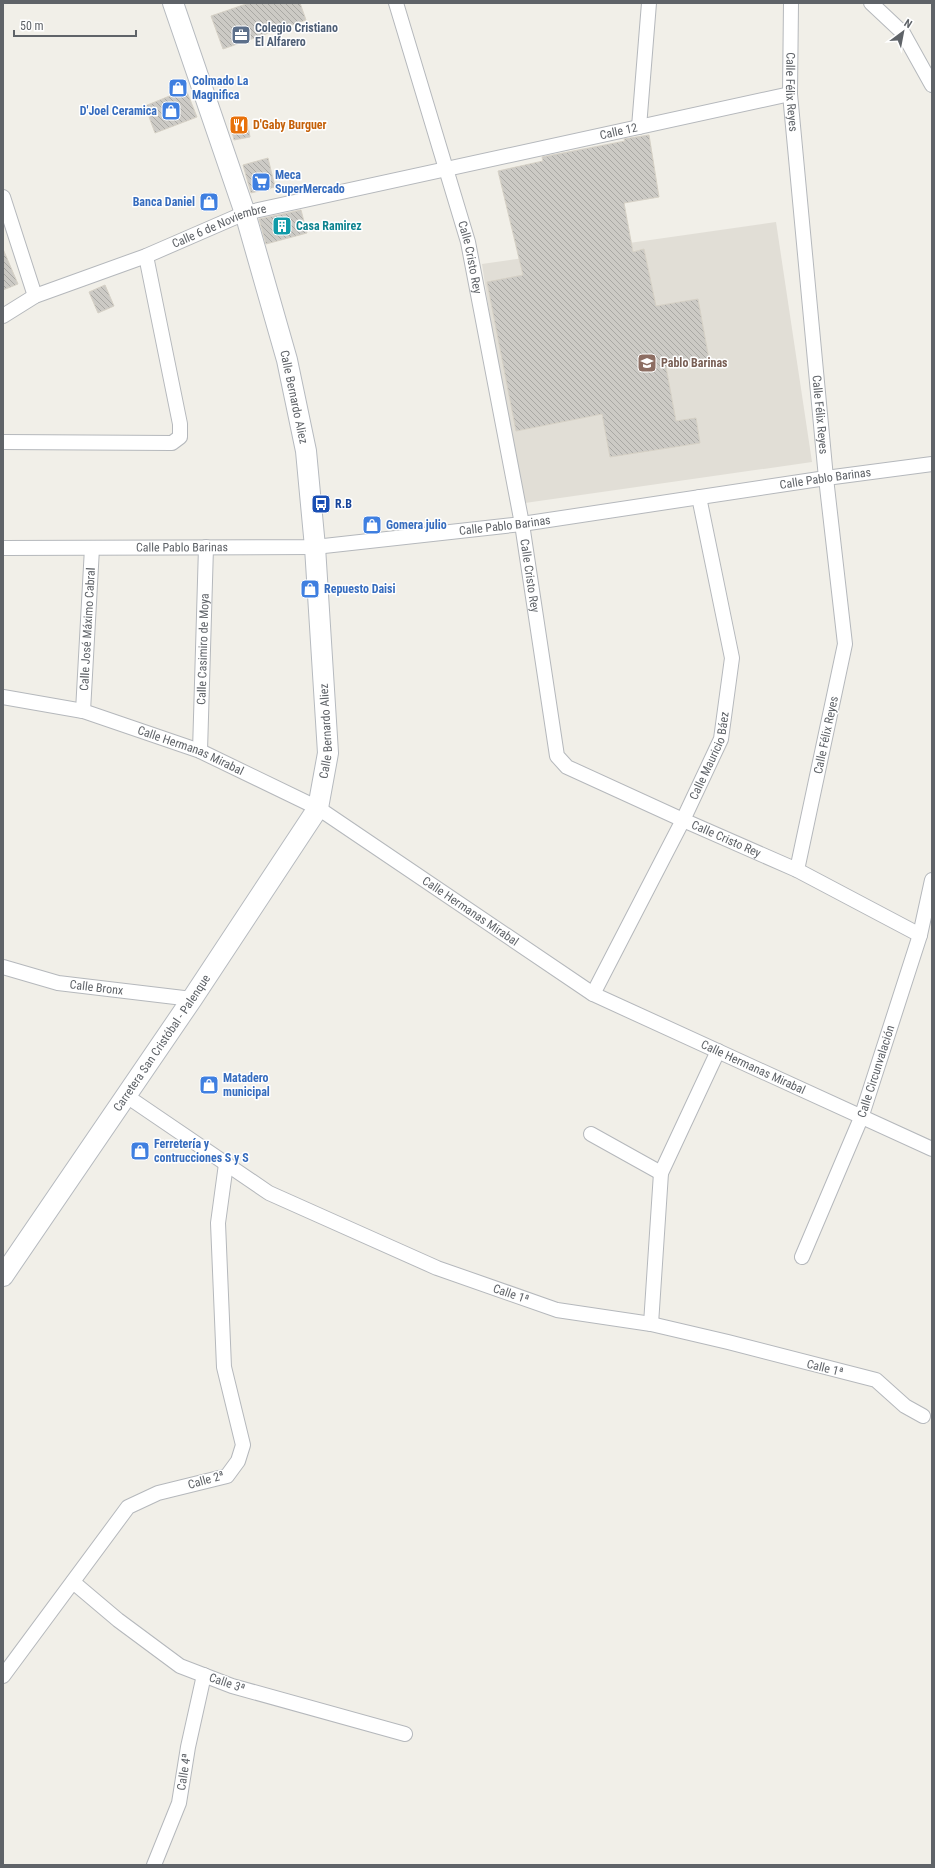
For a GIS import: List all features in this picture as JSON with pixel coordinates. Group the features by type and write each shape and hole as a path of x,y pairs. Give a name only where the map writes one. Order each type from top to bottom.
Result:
{"main road":[{"name":"Calle Bernardo Aliez","path":"173,3 246,214 287,360 306,451 315,547 328,753 318,808"},
{"name":"Carretera San Cristóbal - Palenque","path":"3,1276 192,999 318,808"}],"street":[{"name":"Calle Cristo Rey","path":"396,3 468,242 522,524 556,756 567,767 797,870 920,935"},
{"path":"639,127 649,3"},
{"name":"Calle Félix Reyes","path":"791,3 790,94 826,478 845,644 797,870"},
{"path":"871,3 903,33 932,85"},
{"name":"Calle 12","path":"446,168 790,94"},
{"name":"Calle 6 de Noviembre","path":"3,316 34,296 146,256 246,214 446,168"},
{"path":"3,197 34,296"},
{"path":"3,442 172,442 180,437 180,424 146,256"},
{"name":"Calle Pablo Barinas","path":"3,548 315,547 522,524 826,478 932,464"},
{"name":"Calle Mauricio Báez","path":"594,994 683,820 721,739 732,658 699,497"},
{"name":"Calle Casimiro de Moya","path":"200,751 206,547"},
{"name":"Calle José Máximo Cabral","path":"83,711 92,548"},
{"name":"Calle Hermanas Mirabal","path":"3,697 83,711 200,751 318,808 594,994 861,1118 932,1149"},
{"name":"Calle Circunvalación","path":"802,1257 861,1118 920,935 932,880"},
{"name":"Calle Bronx","path":"3,967 58,983 192,999"},
{"path":"651,1324 661,1173 718,1051"},
{"name":"Calle 1ª","path":"125,1096 269,1193 437,1268 557,1310 651,1324 876,1380 905,1406 923,1416"},
{"path":"591,1134 661,1173"},
{"name":"Calle 2ª","path":"3,1676 128,1507 158,1493 227,1476 238,1461 243,1445 224,1368 218,1223 226,1164"},
{"name":"Calle 3ª","path":"73,1582 118,1620 180,1666 232,1686 405,1734"},
{"name":"Calle 4ª","path":"154,1865 179,1803 188,1747 204,1675"}],"shaded area":[{"name":"Pablo Barinas","path":"776,222 812,462 518,504 482,264"}],"building":[{"name":"Colegio Cristiano El Alfarero","path":"249,3 300,3 306,20 223,49 211,16"},
{"name":"D'Joel Ceramica","path":"183,82 197,117 155,133 145,106 172,95 169,87"},
{"path":"247,120 250,137 234,140 230,123"},
{"path":"649,135 659,197 624,203 633,252 644,249 656,306 698,299 709,359 666,367 676,421 696,418 700,443 610,457 602,414 516,431 487,282 523,275 498,171 543,161 542,157"},
{"path":"268,158 275,187 251,193 243,165"},
{"name":"Banca Daniel","path":"211,192 217,207 206,211 200,197"},
{"name":"Casa Ramirez","path":"301,210 307,233 266,244 259,219"},
{"path":"3,249 18,284 3,290"},
{"path":"105,285 114,306 98,313 89,292"}],"place":[{"name":"Colegio Cristiano El Alfarero","path":"241,35"},
{"name":"Colmado La Magnifica","path":"178,88"},
{"name":"D'Joel Ceramica","path":"171,111"},
{"name":"D'Gaby Burguer","path":"239,125"},
{"name":"Meca SuperMercado","path":"261,182"},
{"name":"Banca Daniel","path":"209,202"},
{"name":"Casa Ramirez","path":"282,226"},
{"name":"Pablo Barinas","path":"647,363"},
{"name":"R.B","path":"321,504"},
{"name":"Gomera julio","path":"372,525"},
{"name":"Repuesto Daisi","path":"310,589"},
{"name":"Matadero municipal","path":"209,1085"},
{"name":"Ferretería y contrucciones S y S","path":"140,1151"}]}
